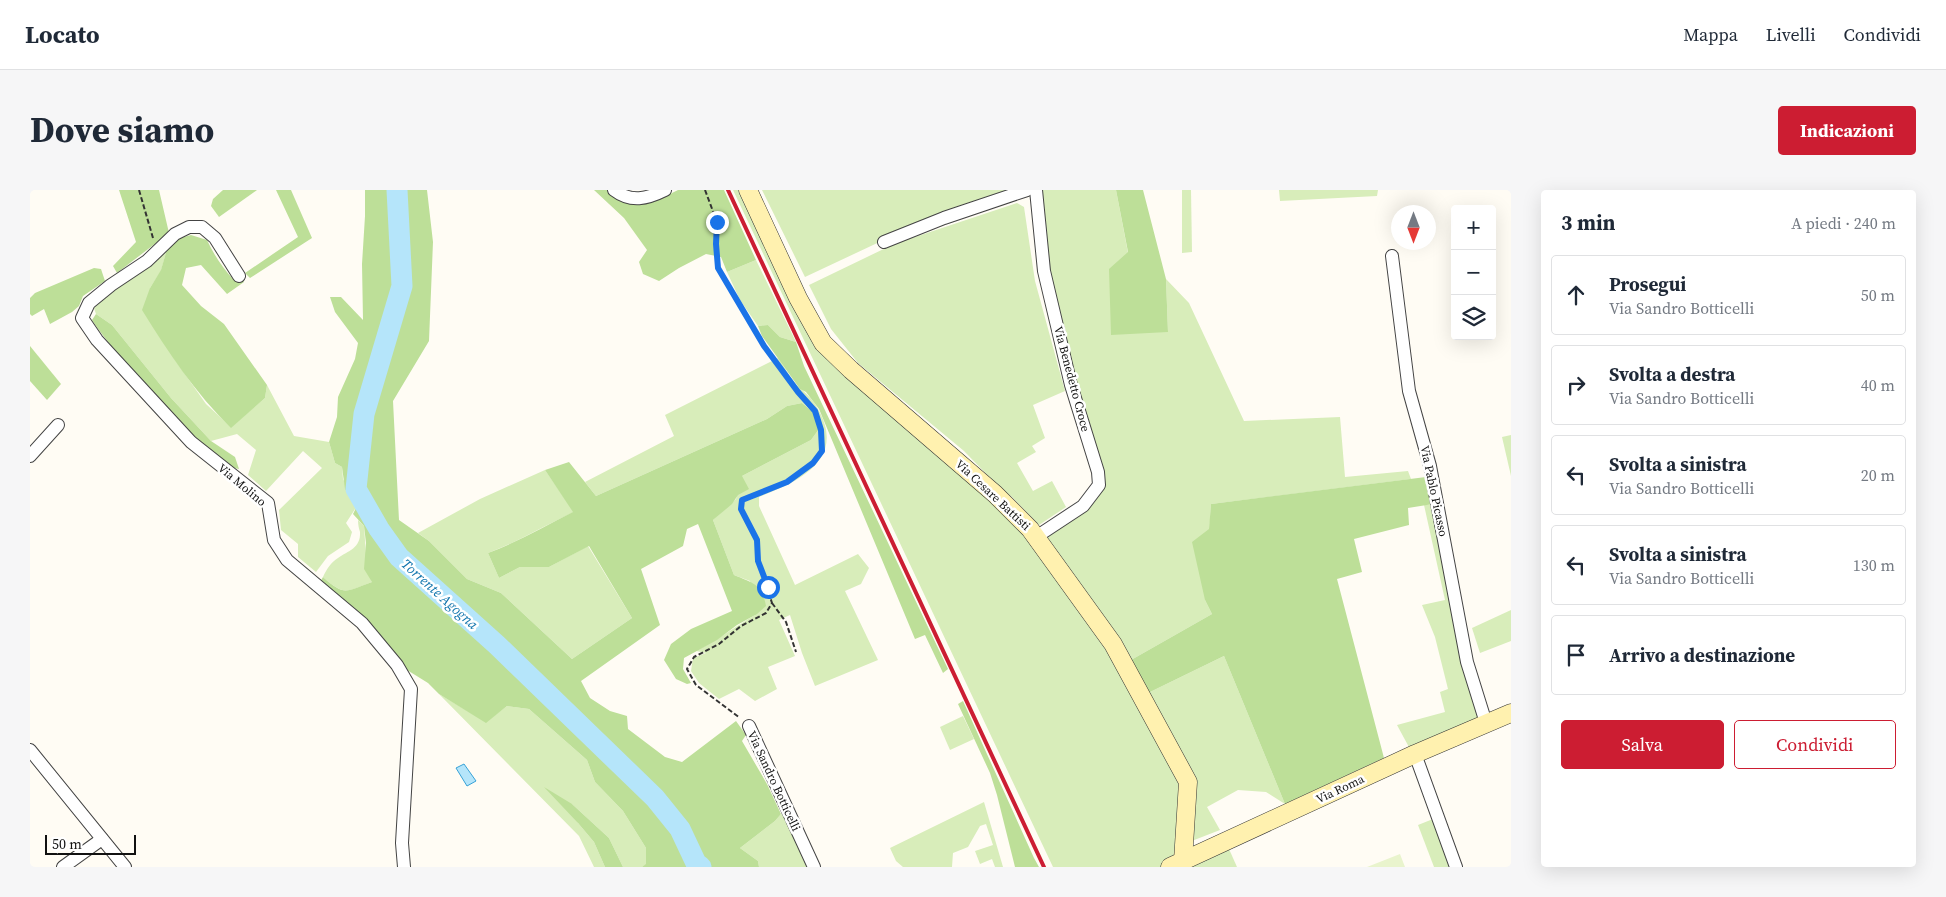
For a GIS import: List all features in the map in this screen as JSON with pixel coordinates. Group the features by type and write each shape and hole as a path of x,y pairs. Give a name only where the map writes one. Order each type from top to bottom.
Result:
{"street":[{"path":"614,190 621,196 636,199 650,197 665,190"},
{"name":"Via Cesare Battisti","path":"748,190 798,298 823,343 851,370 995,494 1030,528 1113,644 1188,782 1177,864"},
{"path":"884,242 944,218 1027,190"},
{"name":"Via Benedetto Croce","path":"1036,190 1044,271 1072,385 1098,472 1099,485 1083,506 1036,538"},
{"name":"Via Molino","path":"240,276 215,238 202,227 189,227 175,234 147,261 111,285 90,303 82,318 96,340 191,442 268,503 274,540 287,560 362,623 402,673 411,689 402,843 404,867"},
{"name":"Via Pablo Picasso","path":"1392,256 1409,391 1430,466 1467,662 1486,723"},
{"path":"30,456 58,425"},
{"name":"Via Roma","path":"1177,864 1414,754 1511,713"},
{"name":"Via Sandro Botticelli","path":"749,726 814,867"},
{"path":"30,750 125,867"},
{"path":"1414,754 1456,867"},
{"path":"63,867 102,838"}],"path":[{"path":"139,190 157,251"},
{"path":"705,190 717,222 718,268 764,346 798,392 815,411 821,430 822,451 813,463 787,482 742,500 741,509 757,540 758,561 772,603 786,622 796,652"},
{"name":"Via Sandro Botticelli","path":"749,726 696,685 687,669 694,657 719,644 741,626 766,613 772,603"}],"green space":[{"path":"119,190 159,190 169,233 117,273 113,266 136,242"},
{"path":"223,190 257,190 219,217 211,206 213,199"},
{"path":"276,190 291,190 312,238 250,278 245,273 298,237"},
{"path":"365,190 390,190 394,236 394,287 375,357 356,413 352,471 354,490 377,530 397,558 495,648 653,800 678,830 694,864 690,867 642,867 646,864 646,848 623,811 595,782 587,760 529,709 507,706 486,723 439,694 428,683 399,665 320,582 323,577 341,590 351,590 372,582 364,569 366,543 364,526 353,514 357,506 345,489 342,467 335,463 329,442 337,417 338,397 355,359 358,343 335,312 330,297 341,297 363,320 362,264"},
{"path":"398,190 427,190 433,242 429,341 393,401 399,520 429,541 467,579 501,593 572,659 632,618 589,546 549,567 520,567 499,578 488,553 521,539 573,512 545,470 569,462 596,496 767,419 787,406 802,403 813,412 819,429 811,440 742,476 749,489 738,495 732,504 713,520 734,575 756,585 762,593 766,606 717,640 684,658 683,669 691,683 687,684 676,679 664,660 671,644 691,629 732,611 698,524 687,529 683,546 641,569 660,625 581,681 590,698 610,711 627,716 628,729 665,757 682,762 736,721 746,735 742,741 767,784 781,814 775,821 740,848 758,861 759,867 706,867 698,861 681,828 656,797 497,644 400,555 381,529 357,488 366,414 403,285"},
{"path":"594,190 608,190 658,200 678,190 724,190 756,260 727,272 721,257 706,254 659,281 643,274 639,262 647,250 624,218"},
{"path":"733,190 742,190 844,369 1024,532 1110,647 1181,782 1178,861 1162,867 1053,867"},
{"path":"762,190 1011,190 922,222 805,277"},
{"path":"1036,190 1116,190 1128,253 1168,332 1166,279 1189,303 1244,421 1340,417 1345,477 1408,471 1411,479 1211,504 1205,600 1212,614 1131,660 1148,693 1224,656 1285,804 1266,792 1238,790 1207,807 1220,830 1184,844 1188,782 1113,644 1036,537 1099,485 1044,271"},
{"path":"1116,190 1143,190 1166,279 1168,332 1111,335 1109,269 1128,252"},
{"path":"1182,190 1191,190 1192,252 1182,253"},
{"path":"1279,190 1378,190 1377,196 1280,201"},
{"path":"1017,203 1024,207 1035,281 1065,391 1033,405 1045,438 1032,446 1036,452 1017,463 1033,491 1052,481 1066,507 1039,525 964,451 858,363 831,329 809,285 894,244"},
{"path":"191,235 207,240 218,261 233,279 241,277 244,282 227,294 201,265 186,268 182,285 201,306 224,324 267,385 265,398 231,428 183,372 142,310 150,288 161,270 167,249 180,238"},
{"path":"167,249 161,271 150,288 175,360 206,404 231,427 265,398 267,385 294,436 329,442 335,463 342,467 343,479 357,506 346,523 352,532 349,542 328,556 316,572 298,557 298,544 281,530 279,510 322,468 303,451 266,491 248,475 256,450 237,434 211,441 171,398 112,325 96,314 94,308 101,300"},
{"path":"756,260 796,342 780,337 768,325 758,326 740,300 727,272"},
{"path":"94,268 101,269 105,281 83,296 79,306 72,312 50,324 44,309 32,316 30,314 30,298 35,293"},
{"path":"96,314 112,325 171,398 211,441 235,457 239,469 224,462 183,428 119,356 92,320"},
{"path":"768,325 780,337 796,342 804,366 948,669 943,673 925,635 915,639 819,409 806,392 800,389 762,336 758,326"},
{"path":"30,346 61,384 47,400 30,381"},
{"path":"778,358 795,382 811,398 816,406 825,427 826,442 822,455 814,466 789,484 759,497 759,506 795,585 858,554 869,568 861,584 845,591 878,660 815,686 790,615 779,620 795,656 768,667 777,689 755,701 739,689 719,699 699,683 691,671 693,658 706,653 696,651 755,615 750,581 734,575 713,520 736,499 742,476 811,440 819,429 814,412 802,403 787,406 767,419 596,496 585,482 674,436 665,415"},
{"path":"1511,435 1511,476 1502,437"},
{"path":"545,470 574,512 488,553 499,578 520,567 549,567 588,546 632,618 572,659 501,593 467,579 429,541 418,533 480,499"},
{"path":"1426,477 1433,504 1408,508 1409,525 1354,539 1362,572 1337,579 1384,758 1285,804 1224,656 1148,693 1131,660 1212,614 1205,600 1192,542 1209,529 1211,504"},
{"path":"1433,504 1481,720 1410,749 1397,725 1445,712 1440,692 1448,689 1435,637 1422,605 1445,600 1424,505"},
{"path":"358,520 364,526 366,555 372,582 351,590 342,590 323,577 333,562 353,548 358,542 360,532"},
{"path":"1511,610 1511,641 1480,653 1472,628"},
{"path":"439,694 486,722 507,706 529,709 587,760 595,782 623,811 646,848 646,865 642,867 623,867 609,838 572,804 578,823 594,842 605,867 594,867 579,836"},
{"path":"963,701 1039,867 1015,867 990,773 958,704"},
{"path":"963,716 974,739 950,750 940,727"},
{"path":"544,787 572,804 609,838 623,867 605,867 594,842"},
{"path":"984,802 1003,867 995,867 992,859 980,864 975,851 993,845 986,824 980,826 968,847 953,853 952,867 903,867 896,861 890,848"},
{"path":"786,813 810,867 759,867 758,861 740,848 775,821 781,814"},
{"path":"1438,817 1456,867 1434,867 1418,825"},
{"path":"1229,849 1237,867 1190,867"},
{"path":"1400,854 1405,867 1367,867"}],"water":[{"path":"464,764 476,781 467,786 456,768"}],"waterway":[{"name":"Torrente Agogna","path":"397,190 402,286 364,414 356,489 379,529 399,557 497,645 655,798 680,829 696,863 701,867"}],"railway":[{"path":"728,190 1044,867"}],"route":[{"path":"717,222 718,268 764,346 798,392 815,411 821,430 822,451 813,463 787,482 742,500 741,509 757,540 758,561 768,587"}]}
